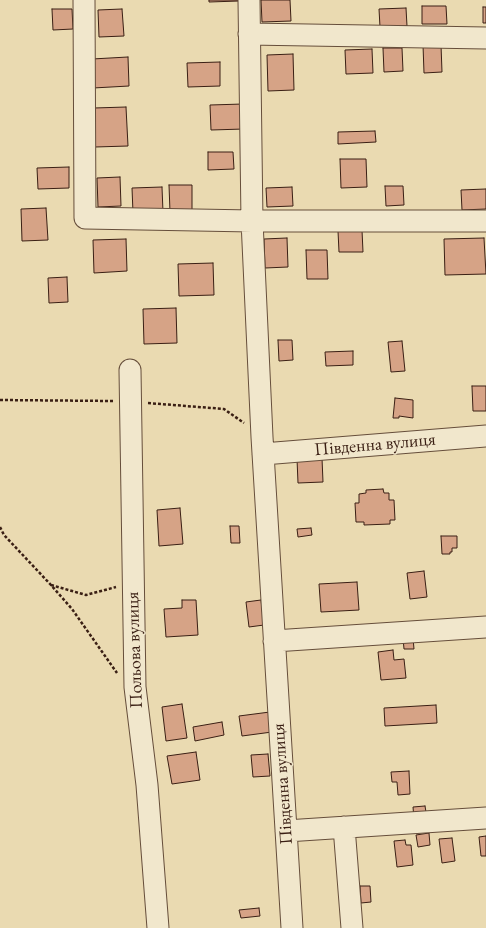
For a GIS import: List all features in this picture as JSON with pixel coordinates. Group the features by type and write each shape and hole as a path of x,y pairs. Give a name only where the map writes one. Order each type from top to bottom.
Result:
{"street":[{"path":"84,0 85,218 252,221 486,221"},
{"name":"Південна вулиця","path":"249,0 252,221 263,454 292,928"},
{"path":"249,34 486,38"},
{"name":"Польова вулиця","path":"130,370 132,583 135,686 147,785 158,928"},
{"name":"Південна вулиця","path":"263,454 486,436"},
{"path":"274,640 486,627"},
{"path":"286,831 486,818"},
{"path":"344,827 352,928"}],"path":[{"path":"0,527 4,535 72,609 118,676"},
{"path":"51,585 86,596 132,583"}],"building":[{"path":"209,0 239,0 239,1 209,2"},
{"path":"261,0 290,0 291,21 262,22"},
{"path":"422,6 446,6 447,24 422,24"},
{"path":"483,7 486,7 486,23 483,23"},
{"path":"406,8 407,26 380,27 379,9"},
{"path":"52,9 72,9 73,29 53,30"},
{"path":"122,9 124,36 99,37 98,10"},
{"path":"423,45 441,45 442,72 424,73"},
{"path":"383,48 402,48 403,71 384,72"},
{"path":"372,49 373,73 346,74 345,50"},
{"path":"293,54 294,90 268,91 267,55"},
{"path":"128,57 129,86 93,88 92,59"},
{"path":"220,62 220,86 188,87 187,63"},
{"path":"243,104 244,129 211,130 210,105"},
{"path":"126,107 128,146 95,147 94,108"},
{"path":"375,131 376,142 338,144 338,132"},
{"path":"208,152 233,152 234,169 208,170"},
{"path":"340,159 366,159 367,187 341,188"},
{"path":"69,167 69,188 38,189 37,168"},
{"path":"120,177 121,206 98,207 97,178"},
{"path":"169,185 192,185 192,211 170,212"},
{"path":"385,186 403,186 404,205 386,206"},
{"path":"162,187 163,212 133,213 132,188"},
{"path":"292,187 293,206 267,207 266,188"},
{"path":"486,189 486,209 462,210 461,190"},
{"path":"46,208 48,240 22,241 21,209"},
{"path":"362,230 363,252 339,252 338,231"},
{"path":"287,238 288,267 265,268 264,239"},
{"path":"484,238 486,274 445,275 444,239"},
{"path":"126,239 127,271 94,273 93,240"},
{"path":"306,250 327,250 328,279 307,279"},
{"path":"213,263 214,295 179,296 178,264"},
{"path":"67,277 68,302 49,303 48,278"},
{"path":"176,308 177,343 144,344 143,309"},
{"path":"278,340 292,340 293,360 279,361"},
{"path":"402,341 405,371 391,372 388,342"},
{"path":"353,351 353,365 326,366 325,352"},
{"path":"472,386 486,386 486,411 473,411"},
{"path":"395,398 413,400 413,418 399,416 399,418 393,418"},
{"path":"322,458 323,482 298,483 297,459"},
{"path":"383,489 384,493 389,493 389,500 394,500 395,520 390,520 390,524 364,525 364,522 356,522 355,503 359,503 359,494 366,493 366,490"},
{"path":"180,508 183,544 159,546 157,510"},
{"path":"230,526 239,526 240,543 231,543"},
{"path":"311,528 312,535 298,537 297,529"},
{"path":"441,536 457,536 457,548 452,548 452,552 450,552 450,554 442,554"},
{"path":"424,571 427,597 410,599 407,573"},
{"path":"357,582 359,610 321,612 319,584"},
{"path":"182,600 196,600 198,635 166,637 164,609 182,608"},
{"path":"261,600 264,625 249,627 246,602"},
{"path":"403,638 413,638 414,649 404,649"},
{"path":"393,650 394,660 404,659 406,678 381,680 378,652"},
{"path":"182,704 187,738 166,741 162,707"},
{"path":"436,705 437,723 385,726 384,708"},
{"path":"270,712 272,732 242,736 239,716"},
{"path":"222,722 224,735 195,741 193,727"},
{"path":"196,752 200,780 172,784 167,756"},
{"path":"268,754 270,776 253,777 251,755"},
{"path":"409,771 410,794 398,795 397,782 392,782 391,772"},
{"path":"425,806 427,818 414,819 413,807"},
{"path":"429,833 430,845 418,847 416,835"},
{"path":"486,836 486,856 481,856 479,837"},
{"path":"452,838 455,861 442,863 439,839"},
{"path":"405,840 406,845 411,845 413,865 397,867 394,841"},
{"path":"360,886 370,886 371,902 361,903"},
{"path":"259,908 260,916 241,918 239,910"}]}
